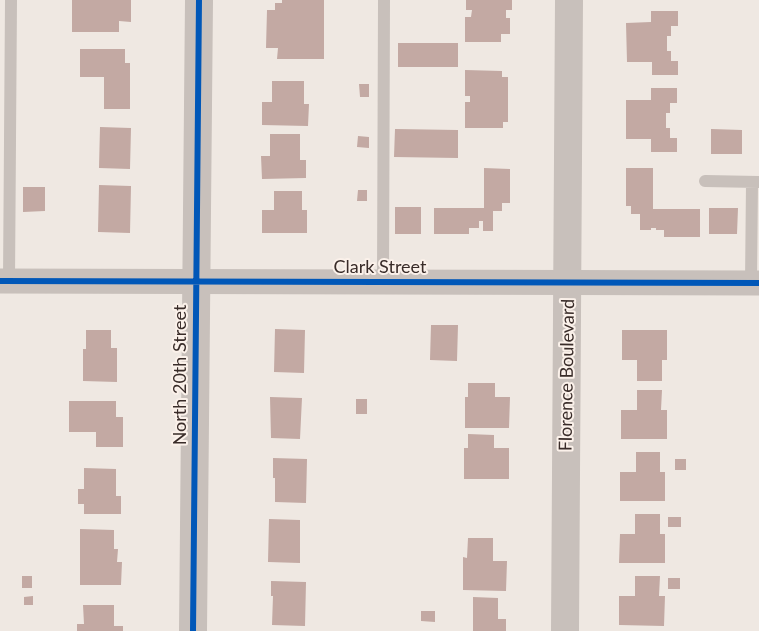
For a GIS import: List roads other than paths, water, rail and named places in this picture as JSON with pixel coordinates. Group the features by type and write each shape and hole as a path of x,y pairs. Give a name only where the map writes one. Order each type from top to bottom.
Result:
{"street":[{"name":"North 20th Street","path":"193,631 198,0"},
{"name":"Florence Boulevard","path":"564,631 569,0"},
{"name":"Clark Street","path":"5,281 755,283"}],"lane":[{"path":"5,281 11,0"},
{"path":"382,282 384,0"},
{"path":"705,181 756,182 755,283"}]}
